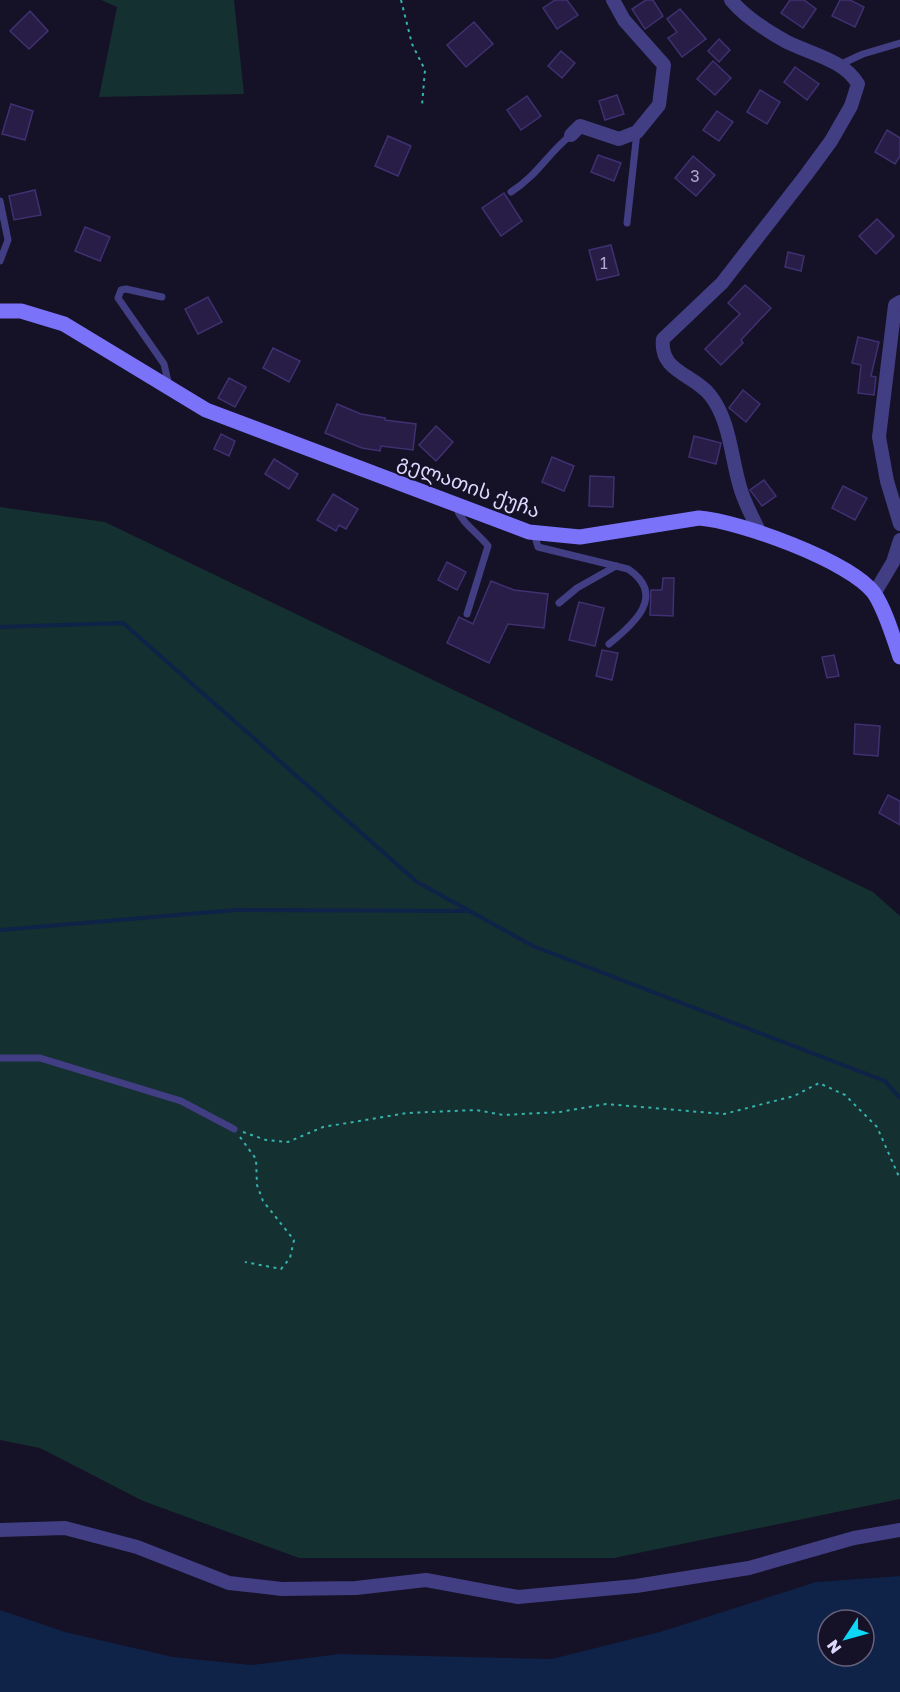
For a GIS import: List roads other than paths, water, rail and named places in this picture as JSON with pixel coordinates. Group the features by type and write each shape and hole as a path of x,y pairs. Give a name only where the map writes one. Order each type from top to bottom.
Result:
{"main road":[{"name":"გელათის ქუჩა","path":"0,311 21,311 64,324 206,411 456,507 534,533 580,537 699,518 716,519 760,533 844,569 859,579 874,594 900,657"}],"street":[{"path":"571,135 580,126 619,139 637,132 659,105 664,64 624,20 613,0"},
{"path":"731,0 740,11 786,41 852,74 858,84 851,106 831,141 806,175 722,283 663,339 662,350 666,361 710,393 722,414 740,489 760,533"},
{"path":"900,302 895,305 879,437 886,482 900,524"},
{"path":"874,594 893,562 900,540"},
{"path":"0,1530 65,1528 137,1547 229,1583 282,1589 356,1588 426,1580 518,1597 636,1586 749,1568 854,1538 900,1530"}],"lane":[{"path":"838,65 863,54 900,43"},
{"path":"627,223 637,132"},
{"path":"512,192 531,179 556,146 571,135"},
{"path":"0,201 8,240 0,261"},
{"path":"0,244 8,240"},
{"path":"162,297 126,289 121,290 118,298 164,364 170,388"},
{"path":"456,507 460,520 478,533 488,546 467,614"},
{"path":"534,533 538,547 628,569 641,578 645,590 643,608 635,624 609,644"},
{"path":"559,603 577,588 616,566"},
{"path":"0,1058 40,1058 182,1101 234,1129"}],"water":[{"path":"900,1576 900,1692 0,1692 0,1610 65,1632 173,1657 251,1665 340,1654 552,1659 660,1632 816,1582"}],"waterway":[{"path":"0,627 123,623 417,882 533,946 885,1081 900,1098"},
{"path":"1,930 236,910 470,911"}]}
